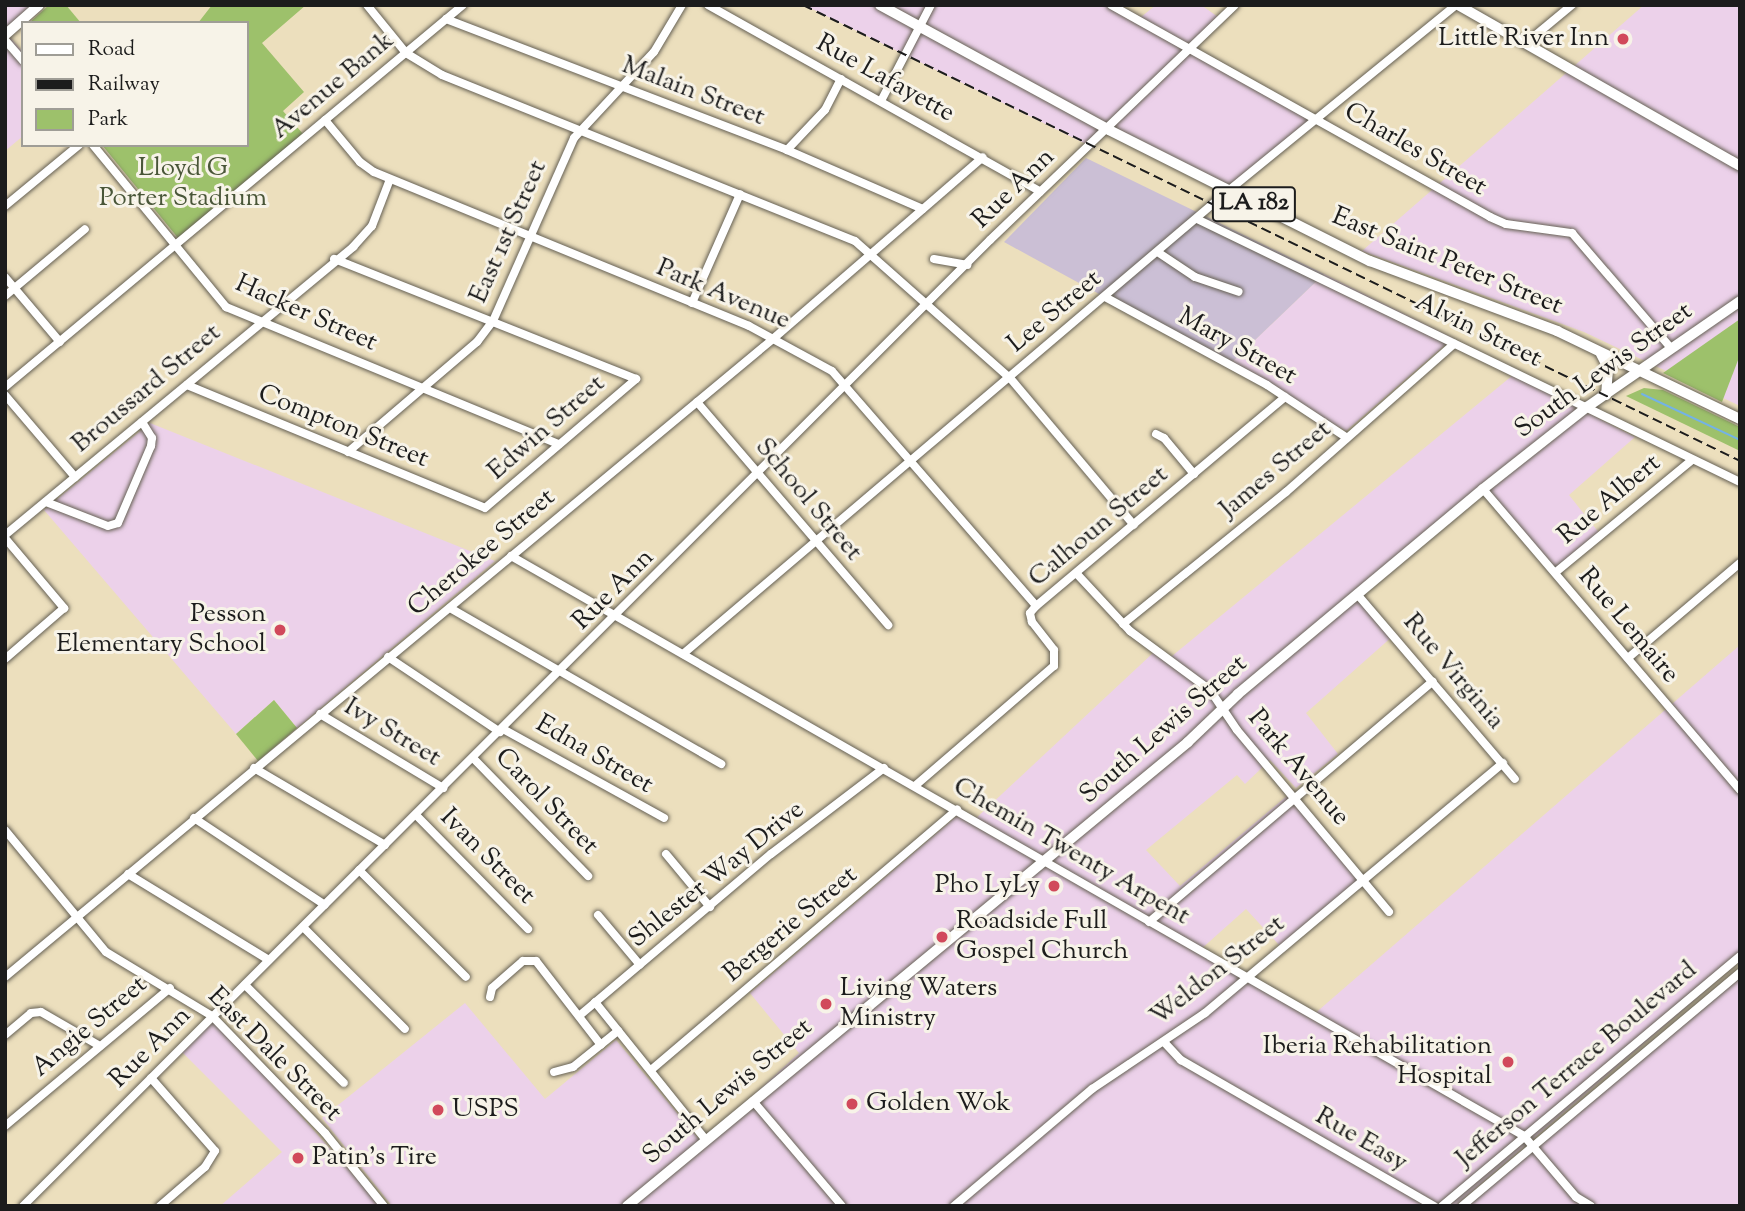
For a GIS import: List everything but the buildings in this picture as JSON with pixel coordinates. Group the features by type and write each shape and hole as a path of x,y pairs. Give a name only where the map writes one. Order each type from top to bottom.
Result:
{"main road":[{"path":"22,21 39,5"},
{"name":"East Saint Peter Street","path":"880,5 1109,130 1370,261 1507,310 1740,419"},
{"path":"1457,5 1740,166"},
{"path":"5,37 21,22"},
{"name":"South Lewis Street","path":"627,1206 1045,860 1483,489 1587,407 1740,301"},
{"path":"1599,352 1608,368 1606,394"}],"street":[{"path":"367,5 406,53 443,75 855,241 873,254 1010,378 1134,525"},
{"name":"Avenue Bank","path":"5,387 463,5"},
{"name":"East 1st Street","path":"348,452 478,342 493,321 579,129 654,52 682,5"},
{"name":"Rue Lafayette","path":"708,5 1040,191"},
{"path":"881,101 931,5"},
{"name":"Charles Street","path":"1111,5 1490,217 1506,224 1572,233 1671,348"},
{"name":"Rue Ann","path":"23,1206 33,1201 212,1016 560,673 1040,191 1109,130 1235,5"},
{"name":"Lee Street","path":"683,654 1228,191 1457,5"},
{"path":"1526,43 1572,5"},
{"name":"Malain Street","path":"446,19 787,150 923,209"},
{"path":"5,37 21,58"},
{"path":"787,150 825,110 841,79"},
{"name":"Park Avenue","path":"325,120 360,163 390,179 774,338 848,386 1036,606"},
{"path":"5,206 77,147"},
{"name":"Hacker Street","path":"95,147 226,307 559,444"},
{"name":"Cherokee Street","path":"5,977 774,338 983,158"},
{"name":"Broussard Street","path":"5,537 259,321 367,234 390,179"},
{"path":"692,303 740,194"},
{"name":"Alvin Street","path":"1197,219 1740,482"},
{"path":"5,296 85,229"},
{"path":"1158,253 1195,277 1239,292"},
{"path":"334,259 493,321"},
{"path":"934,259 967,265"},
{"path":"5,276 60,342"},
{"name":"Mary Street","path":"1105,297 1285,397 1346,437"},
{"name":"Edwin Street","path":"485,508 636,379 493,321"},
{"name":"James Street","path":"1123,624 1454,344"},
{"name":"Compton Street","path":"187,384 485,508"},
{"path":"5,396 75,477"},
{"name":"Calhoun Street","path":"916,785 1054,666 1054,650 1032,622 1030,613 1036,606 1285,397"},
{"name":"School Street","path":"697,402 888,625"},
{"path":"46,502 107,526 118,523 151,446 152,438 142,422"},
{"path":"1156,434 1164,438 1194,474"},
{"name":"Rue Albert","path":"1556,572 1692,460"},
{"name":"Rue Lemaire","path":"1483,489 1740,790"},
{"path":"5,537 64,608 5,659"},
{"name":"Chemin Twenty Arpent","path":"512,556 916,785 1149,922 1524,1136 1576,1197 1591,1206"},
{"path":"1628,658 1740,563"},
{"name":"Park Avenue","path":"1077,574 1123,624 1210,690 1389,912"},
{"name":"Rue Virginia","path":"1357,594 1515,779"},
{"path":"450,608 721,764"},
{"name":"Edna Street","path":"388,657 502,730 664,818"},
{"path":"1149,922 1433,681"},
{"name":"Ivy Street","path":"320,714 443,788"},
{"name":"Carol Street","path":"473,758 588,876"},
{"name":"Weldon Street","path":"954,1206 1092,1090 1164,1042 1247,978 1503,763"},
{"path":"254,768 385,845"},
{"name":"Shlester Way Drive","path":"579,1016 771,854 884,768"},
{"name":"Bergerie Street","path":"651,1070 957,810"},
{"name":"Ivan Street","path":"416,815 528,929"},
{"path":"194,818 325,905"},
{"name":"East Dale Street","path":"5,830 106,952 170,988 212,1016 325,1133 384,1206"},
{"path":"666,854 710,907"},
{"path":"359,870 466,977"},
{"path":"128,874 269,960"},
{"path":"598,915 640,965"},
{"path":"303,927 405,1029"},
{"name":"Jefferson Terrace Boulevard","path":"1442,1206 1740,956"},
{"path":"490,997 492,988 523,961 536,961 601,1045"},
{"name":"Jefferson Terrace Boulevard","path":"1462,1206 1740,973"},
{"path":"245,985 344,1083"},
{"name":"Angie Street","path":"5,1126 170,988"},
{"path":"595,1002 706,1140"},
{"path":"5,1035 41,1012 100,1046"},
{"path":"554,1072 573,1067 618,1031"},
{"name":"Rue Easy","path":"1164,1042 1181,1060 1434,1206"},
{"path":"151,1078 215,1150 212,1161 160,1206"},
{"path":"753,1101 842,1206"}],"shaded area":[{"path":"5,5 41,5 7,34 21,50 21,138 5,151"},
{"path":"804,5 1119,5 1141,17 1156,5 1201,5 1221,19 1191,49 1317,118 1228,191 1109,130 1090,146"},
{"path":"1644,5 1740,5 1740,406 1584,332 1362,251"},
{"path":"1086,158 1324,274 1229,365 1004,242"},
{"path":"1324,274 1453,338 1346,431 1229,365"},
{"path":"1513,375 1635,437 1569,495 1600,534 1556,572 1483,489 1357,593 1394,635 1306,713 1338,754 1296,788 1270,760 1245,784 1237,775 1146,850 1180,886 1288,795 1364,880 1280,946 1246,909 1200,950 1312,1016 1740,645 1740,961 1455,1206 392,1206 322,1118 465,1003 545,1099 616,1040 702,1143 799,1053 750,993 958,815 972,822 1153,653 1166,661"},
{"name":"Pesson Elementary School","path":"150,423 495,561 297,728 274,700 236,734 44,510"},
{"path":"1740,972 1740,1206 1461,1206"},
{"path":"212,1016 381,1206 220,1206 282,1152 180,1050"}],"green space":[{"path":"49,5 66,5 79,21 31,21"},
{"name":"Lloyd G Porter Stadium","path":"212,5 306,5 262,43 304,92 283,111 304,135 178,238 104,147 248,147 248,21 200,21"},
{"path":"1740,319 1740,355 1722,402 1663,373"},
{"path":"1644,388 1663,390 1740,427 1740,451 1626,396"},
{"path":"274,700 297,728 258,761 236,734"}],"waterway":[{"path":"1642,394 1740,440"}],"railway":[{"path":"803,5 1740,461"}],"place":[{"name":"Little River Inn","path":"1623,39"},
{"name":"Pesson Elementary School","path":"280,630"},
{"name":"Pho LyLy","path":"1054,886"},
{"name":"Roadside Full Gospel Church","path":"942,937"},
{"name":"Living Waters Ministry","path":"826,1004"},
{"name":"Iberia Rehabilitation Hospital","path":"1508,1062"},
{"name":"Golden Wok","path":"852,1104"},
{"name":"USPS","path":"438,1110"},
{"name":"Patin's Tire","path":"298,1158"}]}
